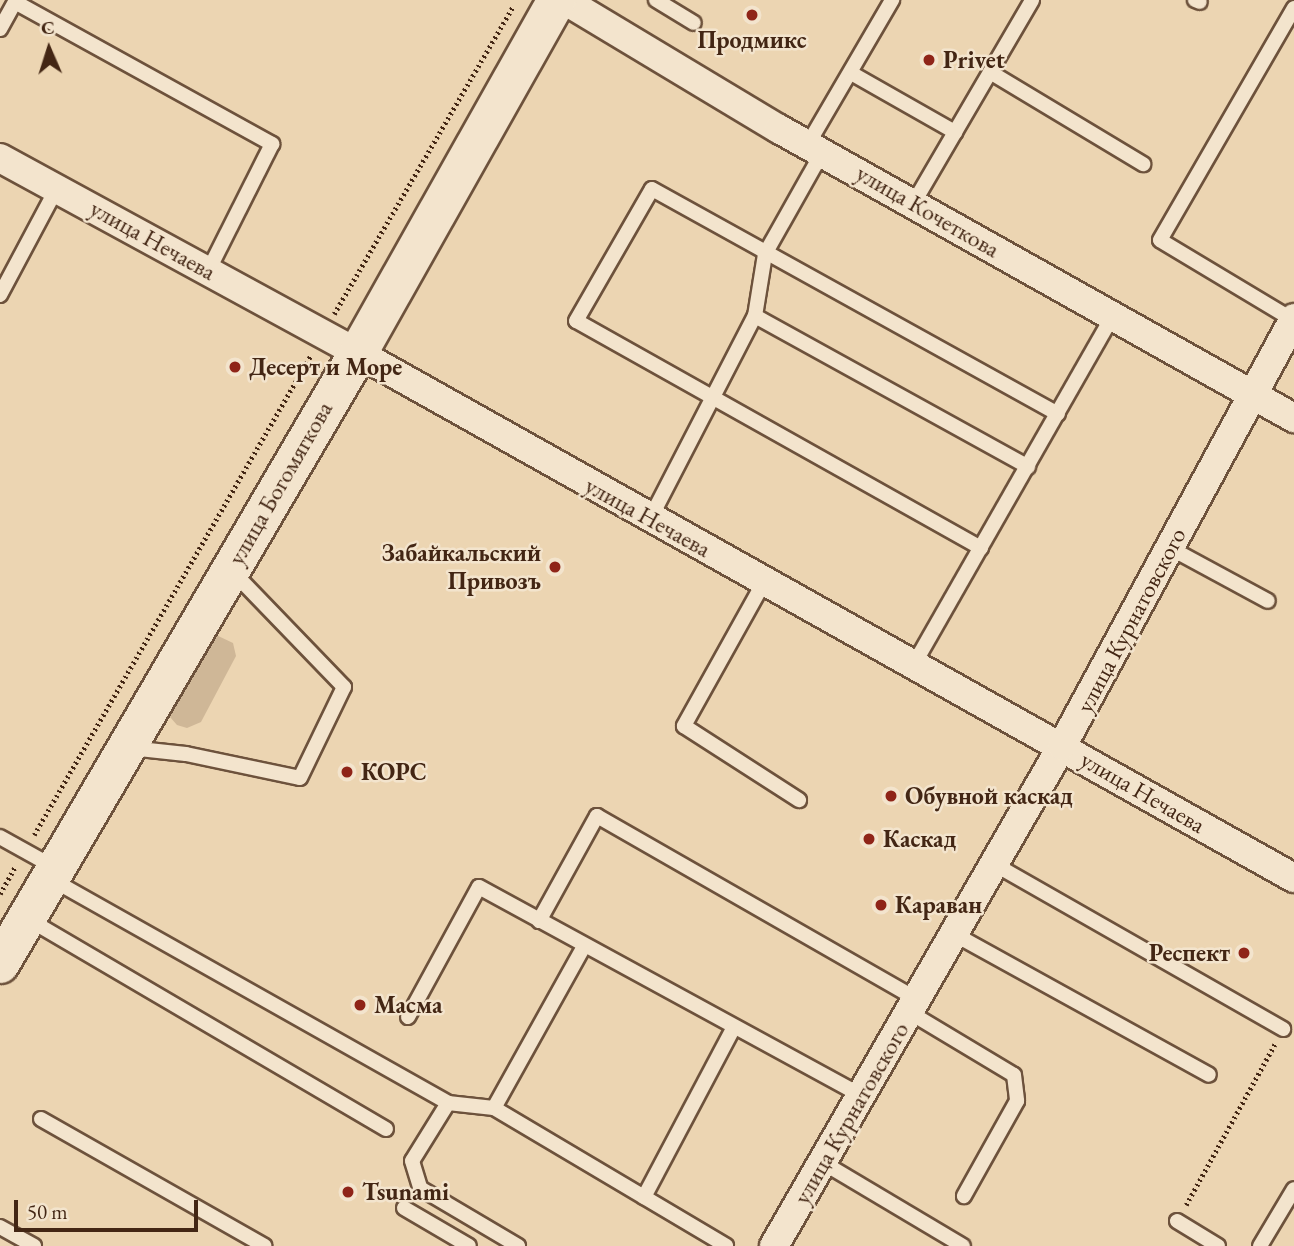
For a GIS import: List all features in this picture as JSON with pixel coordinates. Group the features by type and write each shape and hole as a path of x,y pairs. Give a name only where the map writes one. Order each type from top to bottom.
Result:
{"street":[{"name":"улица Богомягкова","path":"0,964 13,906 44,866 125,747 358,353 557,0"},
{"name":"улица Кочеткова","path":"564,0 815,148 1294,418"},
{"name":"улица Нечаева","path":"0,158 358,353 1294,878"},
{"name":"улица Курнатовского","path":"774,1246 1062,746 1293,319"}],"lane":[{"path":"656,0 694,23"},
{"path":"650,519 755,316 765,254 851,73 891,0"},
{"path":"913,204 1032,0"},
{"path":"0,29 15,2 272,144 208,271"},
{"path":"1293,319 1160,240 1294,8"},
{"path":"990,72 1143,164"},
{"path":"851,73 956,132"},
{"path":"0,295 57,188"},
{"path":"981,548 576,321 652,189 1058,414"},
{"path":"755,316 1028,467"},
{"path":"913,666 1113,316"},
{"path":"1170,548 1268,601"},
{"path":"125,747 186,754 300,778 344,687 229,568"},
{"path":"764,582 684,726 799,800"},
{"path":"539,921 597,816 912,1005 1014,1074 1017,1101 964,1196"},
{"path":"0,837 44,866 448,1103 494,1108 726,1246"},
{"path":"994,864 1283,1029"},
{"path":"408,1017 479,887 860,1095"},
{"path":"13,906 386,1129"},
{"path":"954,934 1209,1075"},
{"path":"494,1108 584,946"},
{"path":"644,1197 734,1027"},
{"path":"448,1103 412,1161 420,1188 518,1246"},
{"path":"41,1119 265,1246"},
{"path":"822,1161 963,1246"},
{"path":"1260,1246 1294,1189"},
{"path":"404,1208 469,1246"},
{"path":"1177,1221 1218,1246"},
{"path":"0,1227 34,1246"}],"path":[{"path":"13,906 44,866 322,333 513,5"},
{"path":"1177,1221 1283,1029"}],"shaded area":[{"path":"214,634 233,643 236,656 201,722 187,728 177,725 170,717 170,702"}],"place":[{"name":"Продмикс","path":"752,15"},
{"name":"Privet","path":"929,60"},
{"name":"Десерт и Море","path":"235,367"},
{"name":"Забайкальский Привозъ","path":"555,567"},
{"name":"КОРС","path":"347,772"},
{"name":"Обувной каскад","path":"891,796"},
{"name":"Каскад","path":"869,839"},
{"name":"Караван","path":"881,905"},
{"name":"Респект","path":"1244,953"},
{"name":"Масма","path":"360,1005"},
{"name":"Tsunami","path":"348,1192"}]}
